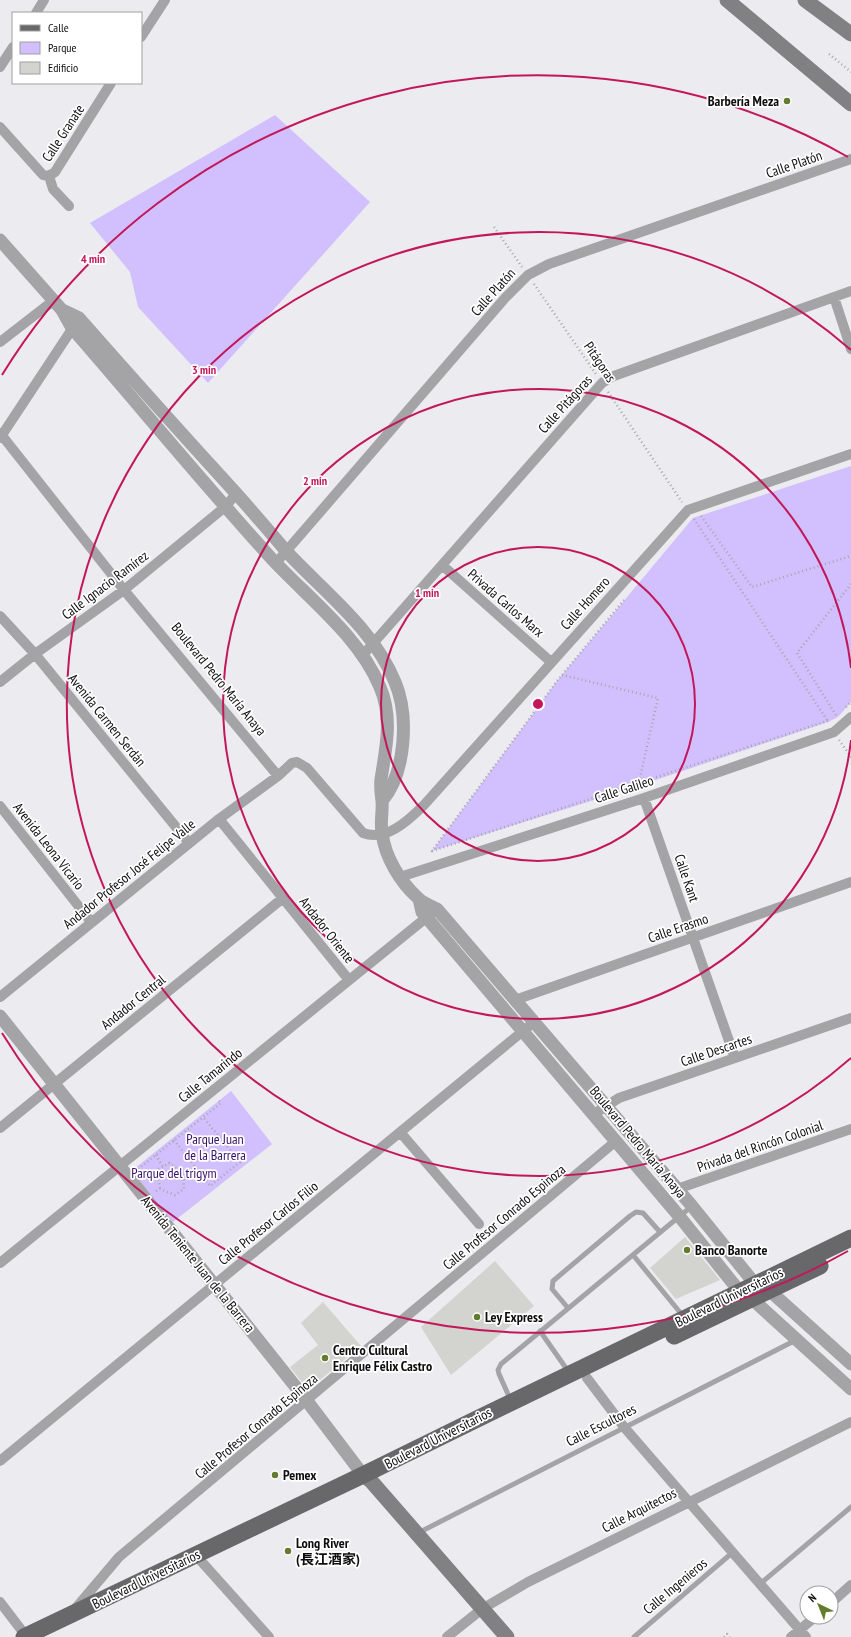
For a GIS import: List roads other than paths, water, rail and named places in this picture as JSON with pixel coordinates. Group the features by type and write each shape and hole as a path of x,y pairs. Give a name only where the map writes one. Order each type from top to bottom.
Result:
{"main road":[{"path":"727,0 851,104"},
{"path":"805,0 850,30"},
{"name":"Boulevard Universitarios","path":"30,1637 367,1478 586,1378 754,1292 851,1238"},
{"name":"Boulevard Universitarios","path":"367,1478 512,1402 685,1318 754,1292 851,1251"},
{"name":"Avenida Teniente Juan de la Barrera","path":"367,1478 507,1637"},
{"name":"Boulevard Universitarios","path":"30,1637 68,1616 198,1558"}],"street":[{"path":"37,12 44,0"},
{"path":"142,35 164,0"},
{"path":"0,67 12,49"},
{"name":"Calle Granate","path":"49,176 55,172 111,84"},
{"path":"0,126 43,175 49,176 53,189 69,206"},
{"name":"Calle Platón","path":"276,563 505,298 528,275 549,264 851,159"},
{"path":"0,240 58,305 236,494 287,551 351,616 374,644 394,681 400,698 404,720 400,762 389,793 382,801"},
{"name":"Calle Pitágoras","path":"362,656 602,383 611,377 851,291"},
{"path":"834,297 851,349"},
{"path":"0,342 58,305"},
{"path":"1,436 76,323"},
{"name":"Boulevard Pedro María Anaya","path":"76,323 225,507 276,563 319,605 362,656 380,687 385,702 388,737 380,780 382,801 382,835 390,860 400,877 432,913 515,1000 607,1106 692,1206 754,1292 851,1364"},
{"name":"Boulevard Pedro María Anaya","path":"1,436 124,590 278,776"},
{"name":"Calle Homero","path":"382,835 410,819 424,805 551,662 690,514 851,454"},
{"name":"Calle Ignacio Ramírez","path":"0,682 35,654 124,590 225,507 236,494"},
{"name":"Privada Carlos Marx","path":"442,565 551,662"},
{"name":"Avenida Carmen Serdán","path":"0,616 35,654 189,843"},
{"name":"Calle Galileo","path":"400,877 644,798 834,732 851,717"},
{"path":"278,776 292,763 303,764 363,833 370,836 382,835"},
{"name":"Andador Profesor José Felipe Valle","path":"0,996 219,819 278,776"},
{"name":"Calle Kant","path":"644,798 735,1058"},
{"name":"Avenida Leona Vicario","path":"0,806 91,922"},
{"name":"Andador Oriente","path":"219,819 349,980"},
{"name":"Calle Erasmo","path":"515,1000 851,882"},
{"name":"Andador Central","path":"0,1128 283,898"},
{"name":"Boulevard Pedro María Anaya","path":"432,913 522,1030 679,1216 754,1292 797,1340 851,1389"},
{"name":"Calle Tamarindo","path":"0,1262 432,913"},
{"name":"Avenida Teniente Juan de la Barrera","path":"0,1016 367,1478"},
{"name":"Calle Descartes","path":"594,1114 619,1098 851,1018"},
{"name":"Calle Profesor Carlos Filio","path":"0,1461 522,1030 534,1022"},
{"name":"Privada del Rincón Colonial","path":"677,1189 851,1129"},
{"path":"400,1132 479,1224"},
{"name":"Calle Profesor Conrado Espinoza","path":"68,1616 119,1557 616,1141"},
{"path":"586,1378 624,1427 802,1634"},
{"name":"Calle Arquitectos","path":"447,1637 482,1609 528,1582 688,1501 851,1422"},
{"path":"198,1558 269,1637"},
{"path":"839,1596 851,1586"},
{"path":"0,1602 30,1637"},
{"path":"792,1637 802,1634 809,1625"}],"lane":[{"path":"512,1402 499,1374 499,1367 540,1331 692,1206"},
{"path":"568,1308 552,1289 554,1281 633,1214 640,1212 643,1213 660,1232"},
{"path":"633,1254 685,1318"},
{"path":"540,1331 570,1374"},
{"name":"Calle Escultores","path":"417,1533 797,1340"},
{"path":"760,1584 851,1507"},
{"name":"Calle Ingenieros","path":"634,1637 732,1553"}],"place":[{"name":"Barbería Meza","path":"787,101"},
{"name":"Banco Banorte","path":"687,1250"},
{"name":"Ley Express","path":"477,1317"},
{"name":"Centro Cultural Enrique Félix Castro","path":"325,1358"},
{"name":"Pemex","path":"275,1475"},
{"name":"Long River (長江酒家)","path":"288,1551"}],"park label":[{"name":"Parque Juan de la Barrera","path":"215,1148"},
{"name":"Parque del trigym","path":"174,1173"}]}
